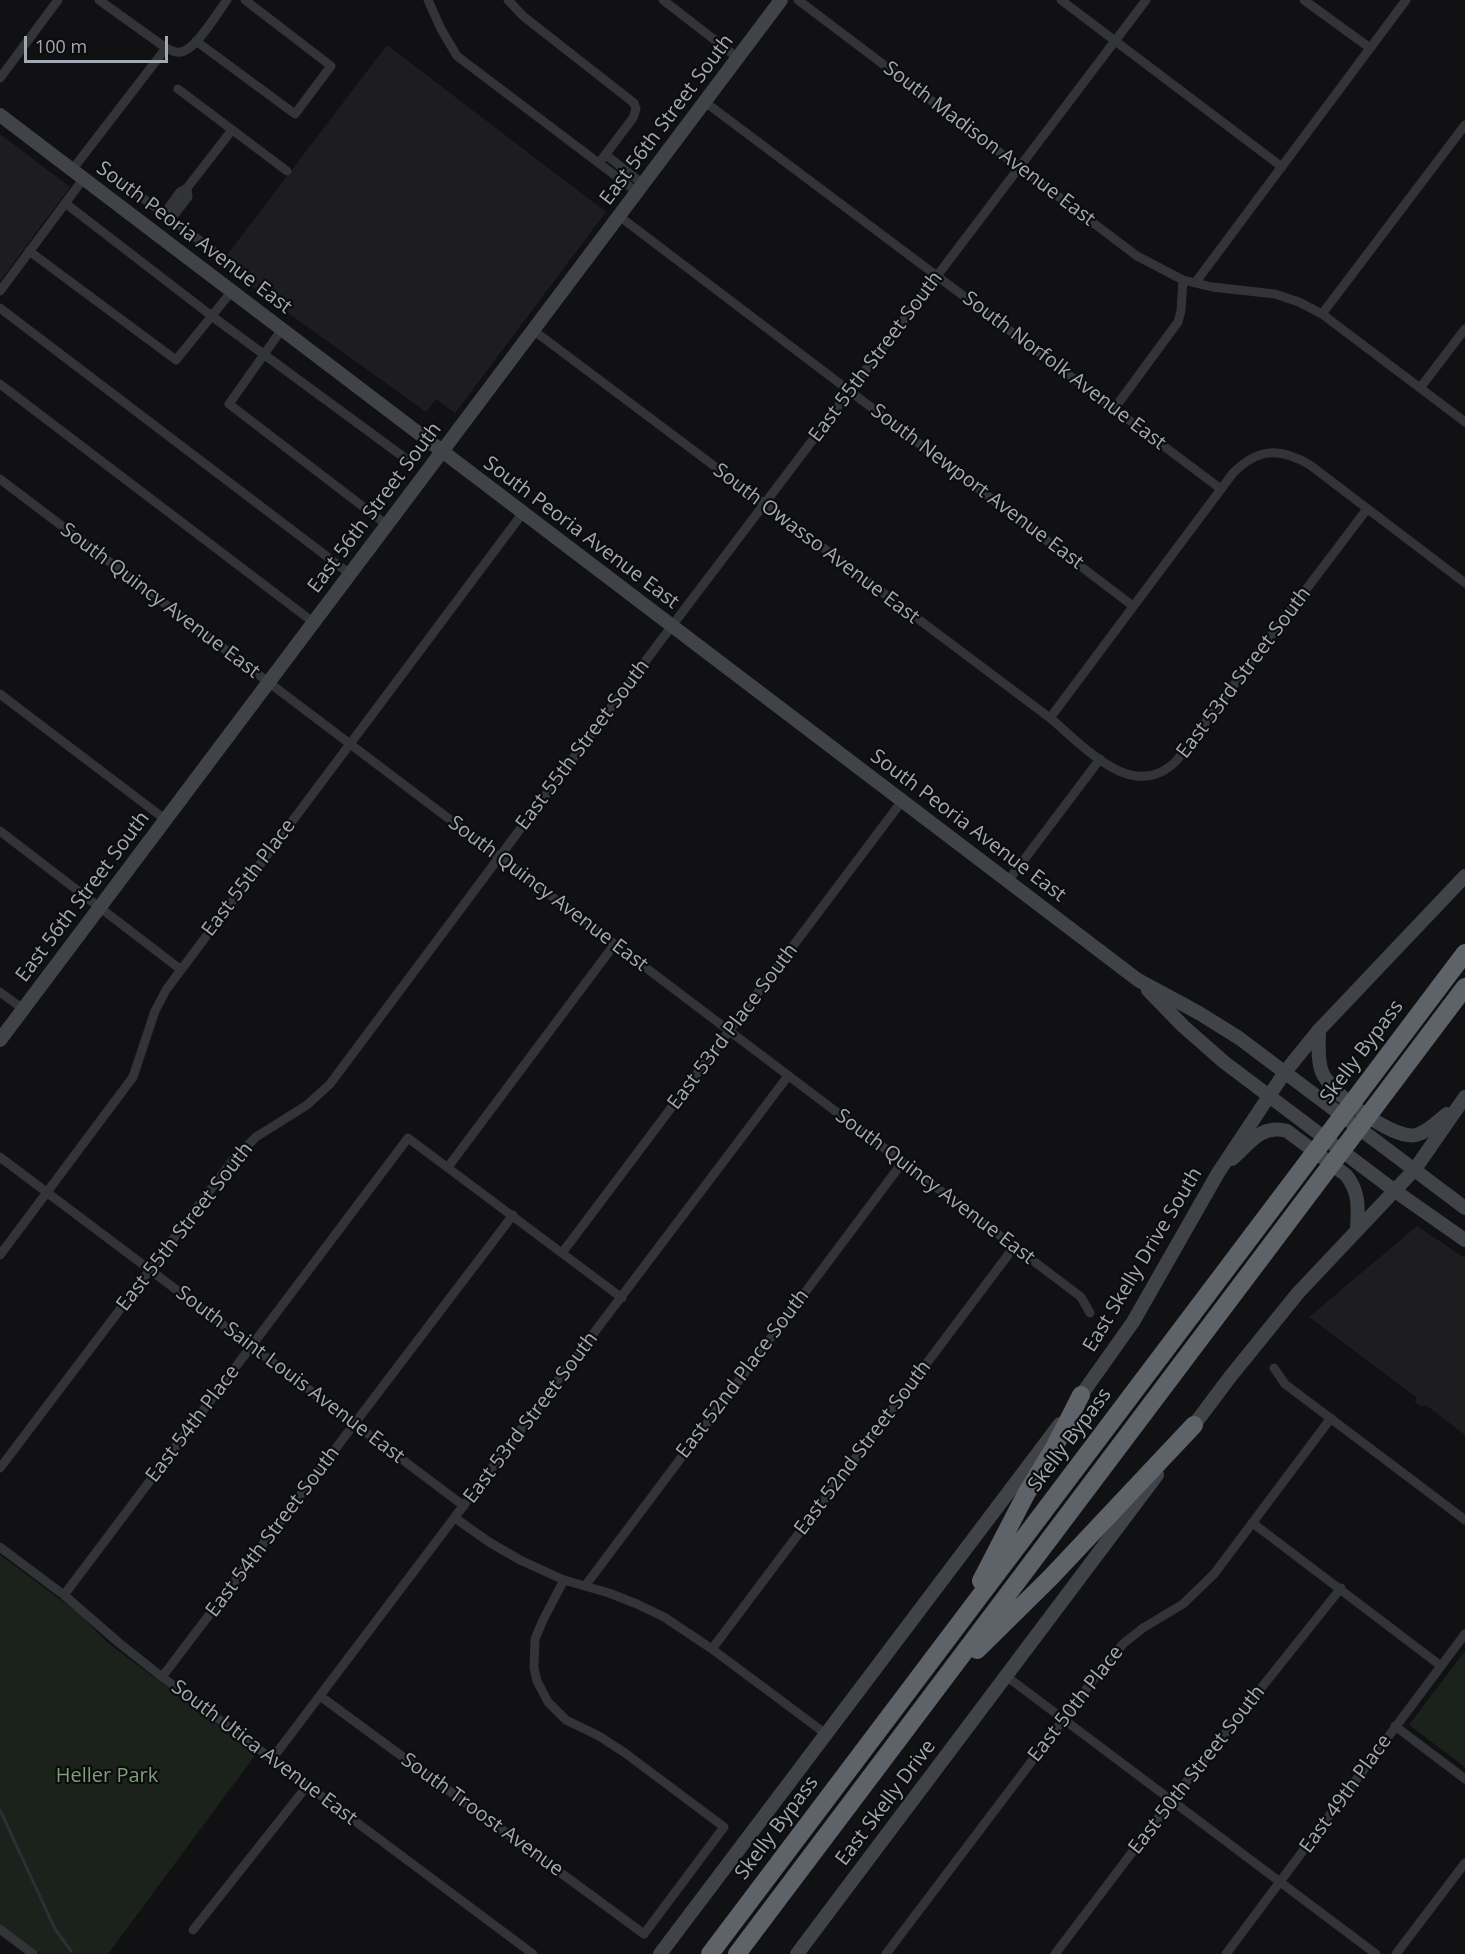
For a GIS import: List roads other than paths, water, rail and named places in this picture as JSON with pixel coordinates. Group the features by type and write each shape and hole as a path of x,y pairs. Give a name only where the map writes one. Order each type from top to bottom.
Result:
{"highway":[{"path":"1452,969 1465,944"},
{"name":"Skelly Bypass","path":"710,1954 1465,952"},
{"path":"738,1954 1463,990"},
{"path":"958,1625 1026,1494 1082,1395"},
{"path":"933,1693 1051,1577 1194,1425"}],"main road":[{"name":"East 56th Street South","path":"0,1040 781,0"},
{"name":"South Peoria Avenue East","path":"0,115 1138,980 1203,1044 1443,1227 1465,1240"},
{"name":"East Skelly Drive South","path":"826,1734 1082,1395 1133,1322 1218,1173 1285,1072 1319,1030 1465,876"},
{"name":"South Peoria Avenue East","path":"1138,980 1222,1027 1465,1208"},
{"path":"1319,1030 1320,1064 1327,1082 1342,1096 1391,1131 1407,1136 1416,1135 1429,1128 1462,1101"},
{"path":"1006,1676 1194,1425 1288,1305 1415,1169 1462,1101"},
{"path":"1218,1173 1263,1130 1278,1128 1287,1131 1346,1174 1352,1182 1358,1198 1357,1230"},
{"name":"East Skelly Drive","path":"797,1954 1006,1676"},
{"path":"660,1954 826,1734"}],"street":[{"path":"0,78 58,0"},
{"path":"99,0 174,52 189,49 227,0"},
{"path":"196,41 295,114 331,66 245,0"},
{"path":"428,0 449,45 457,56 599,163 640,188"},
{"path":"508,0 523,16 626,96 636,109 633,118 599,163"},
{"path":"663,0 738,58"},
{"name":"South Madison Avenue East","path":"798,0 1137,256 1184,280 1275,294 1299,302 1322,314 1465,422"},
{"path":"1061,0 1282,167"},
{"name":"East 55th Street South","path":"0,1468 245,1147 270,1127 307,1105 330,1084 1146,0"},
{"path":"1304,0 1370,48"},
{"path":"1195,283 1406,0"},
{"path":"0,291 65,204 78,174 166,48"},
{"path":"178,89 287,171"},
{"name":"South Norfolk Avenue East","path":"705,102 1221,489"},
{"path":"1322,314 1465,126"},
{"path":"154,232 167,216 188,197 187,188 232,130"},
{"path":"606,155 640,188"},
{"path":"113,176 222,257"},
{"path":"65,204 409,461"},
{"name":"South Newport Avenue East","path":"619,216 1133,606"},
{"path":"29,251 176,360 232,291"},
{"path":"1114,409 1178,322 1182,311 1184,280"},
{"path":"0,308 350,574"},
{"path":"1420,388 1465,328"},
{"path":"282,329 229,404 387,525"},
{"name":"South Owasso Avenue East","path":"533,330 1050,718 1100,759"},
{"path":"0,384 313,622"},
{"path":"1050,718 1221,489 1238,468 1255,456 1285,453 1298,458 1465,583"},
{"name":"South Quincy Avenue East","path":"0,479 1081,1297 1090,1313"},
{"name":"East 53rd Street South","path":"1100,759 1114,769 1134,777 1150,777 1171,767 1262,651 1368,509"},
{"name":"East 55th Place","path":"0,1255 133,1077 155,1011 180,969 522,514"},
{"path":"0,694 166,820"},
{"path":"1008,881 1100,759"},
{"name":"East 53rd Place South","path":"562,1252 902,801"},
{"path":"0,831 180,969"},
{"path":"614,945 448,1167 621,1298"},
{"path":"0,992 23,1009"},
{"name":"East 53rd Street South","path":"272,1759 788,1076"},
{"name":"East 54th Place","path":"64,1595 408,1138 448,1167"},
{"name":"South Saint Louis Avenue East","path":"0,1157 464,1506"},
{"name":"East 52nd Place South","path":"585,1586 902,1163"},
{"name":"East 54th Street South","path":"162,1677 513,1215"},
{"name":"East 52nd Street South","path":"712,1648 1014,1247"},
{"path":"1274,1368 1285,1384 1465,1520"},
{"name":"East 50th Place","path":"886,1954 1063,1719 1124,1643 1143,1628 1178,1608 1198,1592 1254,1524 1331,1418"},
{"path":"455,1518 520,1560 564,1580 619,1597 664,1617 712,1648 826,1734"},
{"path":"1254,1524 1441,1666"},
{"name":"South Utica Avenue East","path":"0,1547 64,1595 162,1677 533,1954"},
{"name":"South Troost Avenue","path":"320,1696 644,1934 724,1827 625,1753 599,1736 566,1720 548,1702 537,1682 534,1668 535,1639 564,1580"},
{"name":"East 50th Street South","path":"1055,1954 1171,1801 1341,1588"},
{"name":"East 49th Place","path":"1226,1954 1465,1634"},
{"path":"1006,1676 1376,1954"},
{"path":"1395,1726 1465,1779"},
{"path":"193,1930 307,1786"},
{"path":"1396,1954 1465,1863"},
{"path":"0,1929 33,1954"}],"waterway":[{"path":"0,1810 55,1929 71,1951"}],"park label":[{"name":"Heller Park","path":"107,1776"}]}
